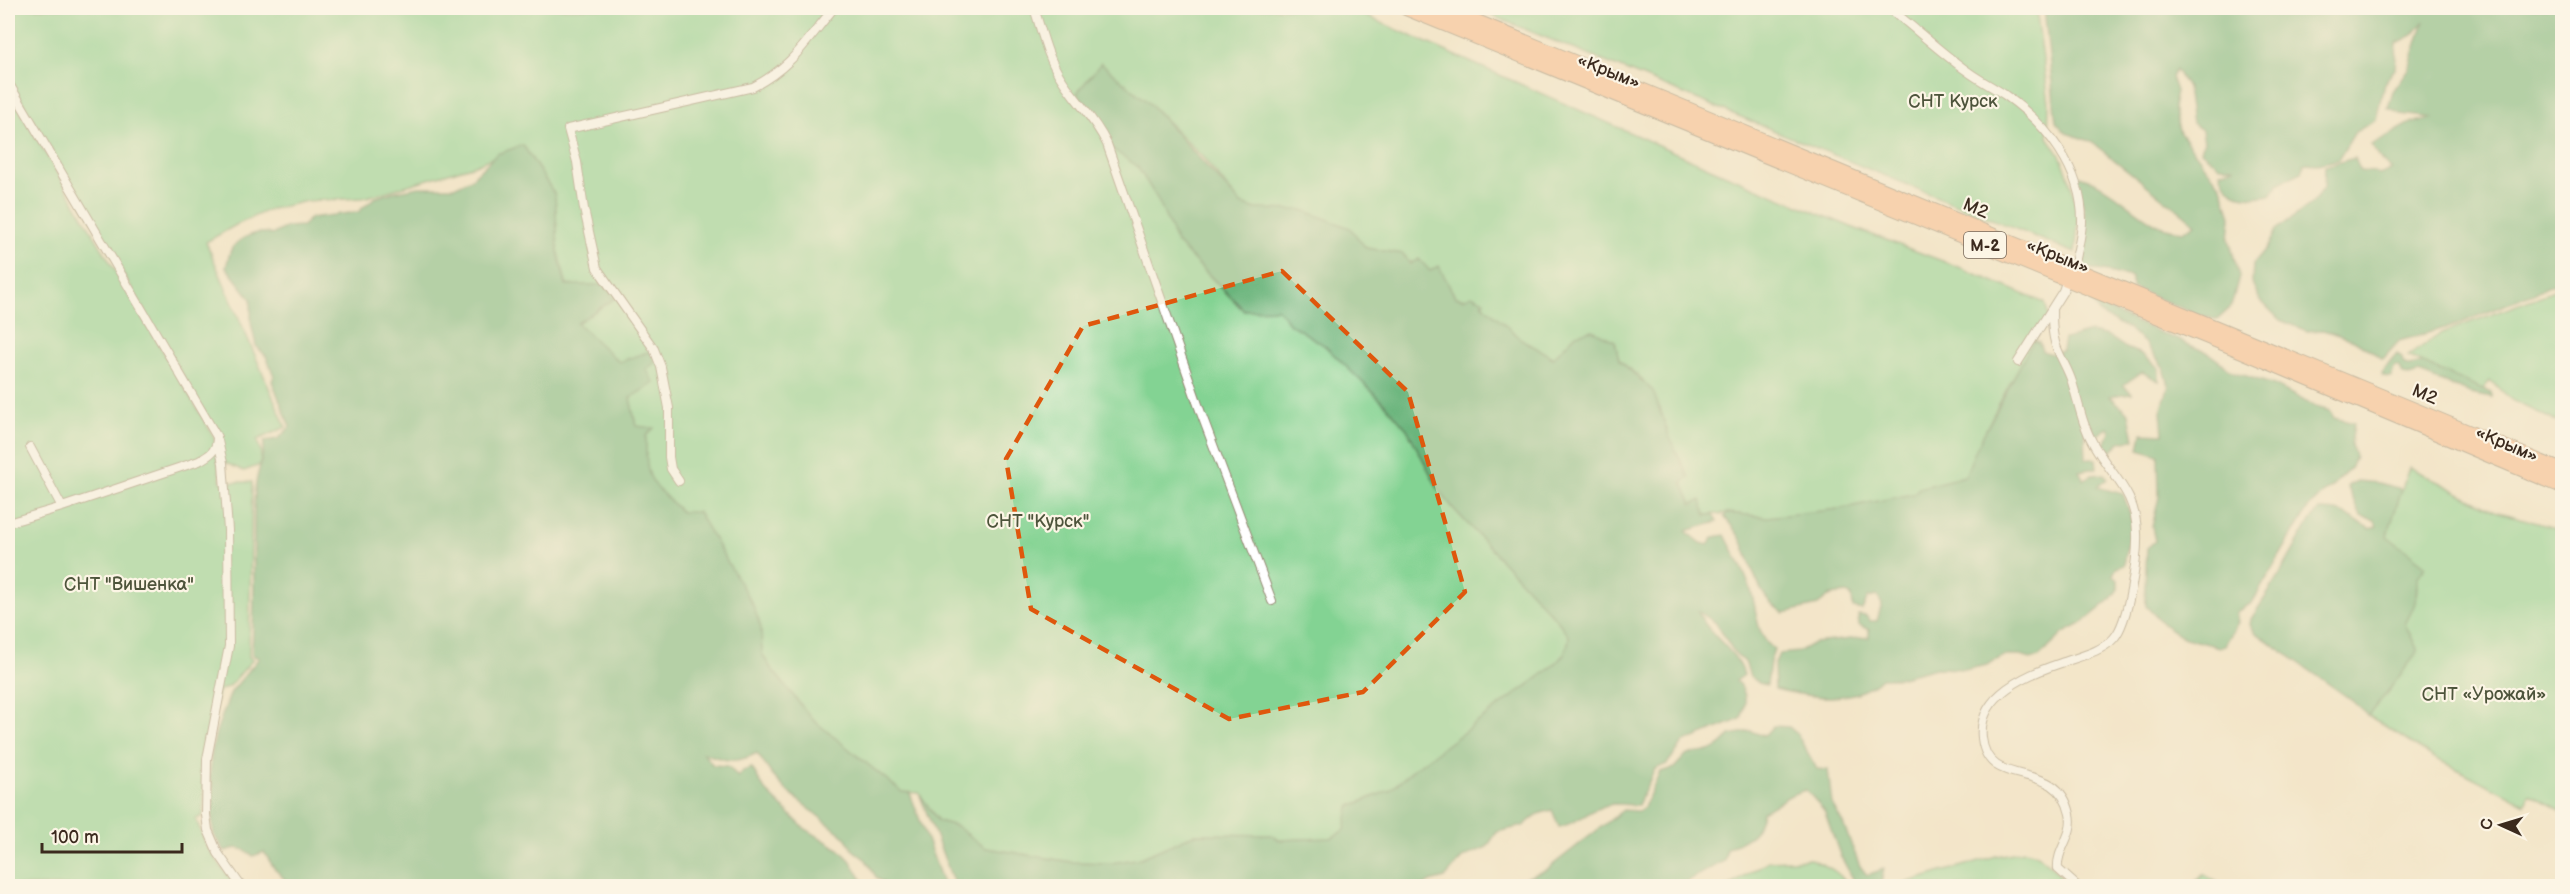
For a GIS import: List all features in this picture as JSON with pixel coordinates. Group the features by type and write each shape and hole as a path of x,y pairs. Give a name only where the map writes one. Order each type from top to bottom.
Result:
{"highway":[{"name":"«Крым»","path":"1406,8 2070,274 2562,486"},
{"name":"М2","path":"1443,8 2070,274 2562,471"}],"street":[{"path":"679,481 671,469 669,408 661,367 654,349 597,268 584,209 577,162 568,129 753,87 771,78 797,56 834,8"},
{"path":"1034,8 1052,62 1071,93 1091,115 1107,144 1202,413 1272,601"},
{"path":"1889,8 1950,59 2006,96 2032,117 2051,136 2066,161 2081,213 2082,225 2070,274 2063,291 2018,362"},
{"path":"8,82 217,437 223,462 228,530 230,646 207,759 206,815 208,830 218,853 241,886"},
{"path":"2052,309 2054,337 2072,380 2080,416 2096,448 2132,499 2138,532 2136,561 2125,616 2114,639 2085,654 2024,679 2002,693 1993,700 1985,713 1982,736 1987,754 1999,768 2032,775 2046,781 2063,798 2070,812 2072,824 2057,859 2058,869 2078,886"},
{"path":"8,523 199,461 212,454 217,444 217,437"},
{"path":"30,447 62,507"}],"highlighted area":[{"path":"1282,271 1408,392 1465,592 1363,692 1229,719 1031,609 1006,459 1083,326"}],"green space":[{"name":"СНТ \"Курск\"","path":"8,8 1348,8 1726,175 2045,303 2049,317 1993,415 1965,476 1920,488 1913,494 1839,509 1767,517 1727,513 1706,515 1692,505 1682,481 1689,477 1670,439 1660,408 1643,380 1619,360 1615,341 1592,330 1553,358 1521,339 1482,304 1484,301 1455,297 1444,280 1416,266 1403,254 1366,248 1271,210 1256,209 1241,204 1203,158 1150,104 1101,63 1077,93 1100,124 1111,148 1137,166 1157,198 1177,243 1243,310 1278,309 1290,324 1324,345 1387,406 1407,429 1439,490 1453,508 1557,620 1569,636 1562,656 1547,671 1414,769 1390,790 1350,806 1345,830 1331,838 1279,840 1272,835 1195,834 1141,858 1112,863 1071,862 986,848 956,826 938,821 919,793 902,792 813,720 770,667 762,653 759,620 740,584 681,512 654,485 645,467 646,436 636,426 630,398 646,368 651,351 619,362 576,323 613,299 603,285 567,286 558,252 555,195 523,145 475,165 363,198 307,201 268,210 206,242 286,427 257,440 261,452 260,465 244,471 223,462 220,439 8,78"},
{"name":"СНТ Курск","path":"1473,8 2036,8 2049,103 2048,137 2060,155 2068,174 2079,215 2075,253"},
{"path":"2044,8 2562,8 2562,281 2456,325 2399,341 2383,359 2354,340 2323,330 2307,331 2280,320 2260,300 2252,283 2253,264 2269,245 2276,230 2312,203 2324,188 2325,166 2355,158 2360,171 2375,172 2379,175 2392,170 2382,161 2371,145 2413,122 2434,118 2401,114 2388,108 2393,91 2409,69 2424,21 2413,35 2397,43 2395,69 2384,83 2376,120 2355,132 2338,160 2317,164 2305,163 2302,172 2279,183 2271,195 2254,197 2240,195 2233,192 2223,181 2220,172 2236,167 2220,166 2201,151 2204,141 2202,130 2192,123 2187,88 2176,69 2171,77 2176,91 2173,108 2180,133 2221,186 2231,216 2229,239 2239,276 2231,307 2217,320 2132,288 2132,277 2083,267 2085,218 2075,175 2098,183 2159,225 2183,232 2196,224 2090,141 2066,133 2056,122"},
{"path":"1101,63 1150,104 1241,204 1256,209 1303,210 1350,228 1366,248 1403,254 1410,264 1419,259 1430,271 1439,266 1455,297 1463,299 1472,295 1484,301 1482,304 1521,339 1553,358 1576,334 1592,330 1615,341 1619,360 1653,391 1670,439 1689,478 1682,482 1692,504 1701,500 1706,515 1713,515 1717,522 1686,531 1701,543 1708,545 1714,537 1725,535 1749,584 1763,637 1774,649 1767,685 1759,683 1750,676 1745,662 1734,652 1716,623 1698,611 1708,628 1741,666 1744,675 1736,681 1745,695 1741,719 1684,742 1667,764 1655,769 1638,805 1606,805 1559,827 1552,810 1538,814 1523,826 1497,832 1487,847 1462,858 1445,878 1424,886 955,886 919,793 938,821 956,826 986,848 1071,862 1112,863 1141,858 1195,834 1272,835 1279,840 1331,838 1345,830 1349,807 1390,790 1414,769 1547,671 1562,656 1568,642 1569,636 1557,620 1439,490 1407,429 1387,406 1324,345 1290,324 1278,309 1244,310 1177,243 1157,198 1137,166 1111,148 1100,124 1077,93"},
{"name":"СНТ \"Вишенка\"","path":"8,90 214,437 221,482 252,482 249,657 253,659 230,686 218,691 204,760 203,816 196,819 206,845 235,886 8,886"},
{"path":"523,145 555,195 558,252 566,285 604,285 614,299 577,323 619,362 651,351 655,363 646,369 654,383 630,398 636,426 654,428 646,436 648,472 656,486 681,512 698,512 753,605 761,628 762,653 770,667 813,720 902,792 910,793 944,886 888,886 876,877 866,860 853,850 845,837 789,793 772,775 757,753 742,759 730,760 703,753 713,765 728,766 738,777 743,771 752,768 765,790 804,828 839,849 850,860 866,886 291,886 274,868 264,852 253,856 240,849 225,851 214,836 213,785 210,778 211,756 216,732 231,692 259,658 252,655 254,511 264,441 278,439 290,427 272,381 274,376 266,356 256,346 251,323 251,299 226,267 231,250 240,240 250,235 267,233 272,235 286,227 303,226 310,218 358,212 374,198 393,192 419,187 454,187 471,179 497,154"},
{"path":"2562,288 2562,424 2515,402 2490,381 2482,390 2408,356 2442,333"},
{"path":"2092,303 2208,353 2234,372 2274,385 2316,407 2330,411 2334,418 2354,423 2351,445 2355,456 2350,469 2308,508 2252,603 2236,612 2238,622 2225,645 2219,647 2182,637 2163,624 2146,606 2147,548 2155,541 2152,527 2159,497 2158,455 2139,449 2142,433 2163,434 2161,411 2169,385 2164,368 2146,344 2128,329 2100,314"},
{"path":"2091,332 2108,336 2126,348 2141,354 2159,368 2159,381 2142,372 2123,385 2132,393 2110,396 2129,414 2134,440 2121,441 2110,453 2105,445 2110,432 2108,428 2096,436 2092,427 2085,434 2086,459 2096,459 2097,468 2079,471 2084,480 2091,475 2105,474 2108,479 2097,487 2123,494 2132,523 2125,565 2116,568 2113,575 2118,580 2118,589 2109,601 2081,624 2064,633 2039,657 2031,659 2004,656 1987,665 1968,669 1936,668 1898,678 1881,678 1858,693 1845,696 1802,695 1775,689 1774,665 1779,654 1798,652 1814,643 1869,637 1869,630 1859,625 1858,615 1866,616 1870,621 1877,621 1882,604 1877,596 1868,598 1862,610 1853,608 1852,596 1847,593 1831,595 1818,605 1784,613 1775,607 1762,592 1742,540 1724,516 1727,513 1767,517 1839,509 1913,494 1919,488 1965,476 1976,449 2033,341 2039,342 2042,351 2052,354 2062,350 2064,339"},
{"path":"2397,354 2402,357 2403,363 2409,366 2423,363 2492,393 2492,397 2470,393 2419,373 2409,376 2402,373 2400,367 2395,366 2391,377 2382,376 2381,373"},
{"name":"СНТ «Урожай»","path":"2409,467 2495,511 2562,530 2562,811 2529,794 2525,804 2433,757 2369,716 2417,653 2405,624 2416,597 2415,577 2387,536"},
{"path":"2357,481 2402,489 2387,536 2426,566 2417,578 2415,602 2405,624 2417,653 2369,716 2350,699 2255,632 2250,625 2251,619 2276,581 2310,521 2319,510 2337,511 2371,529 2377,526 2375,520 2361,516 2347,486"},
{"path":"1773,726 1789,727 1797,734 1817,769 1828,770 1832,804 1842,821 1860,866 1867,875 1884,869 1881,884 1857,886 1840,855 1824,810 1806,790 1762,812 1754,832 1727,849 1724,861 1678,886 1511,886 1546,870 1623,810 1638,811 1644,807 1660,772 1674,768 1687,754 1712,750 1721,745 1730,735 1751,731 1764,736"},
{"path":"2024,851 2039,855 2071,886 1895,886 1996,856"},
{"path":"1810,859 1836,872 1848,886 1729,886 1768,861"},
{"path":"2203,874 2223,886 2192,886"}]}
